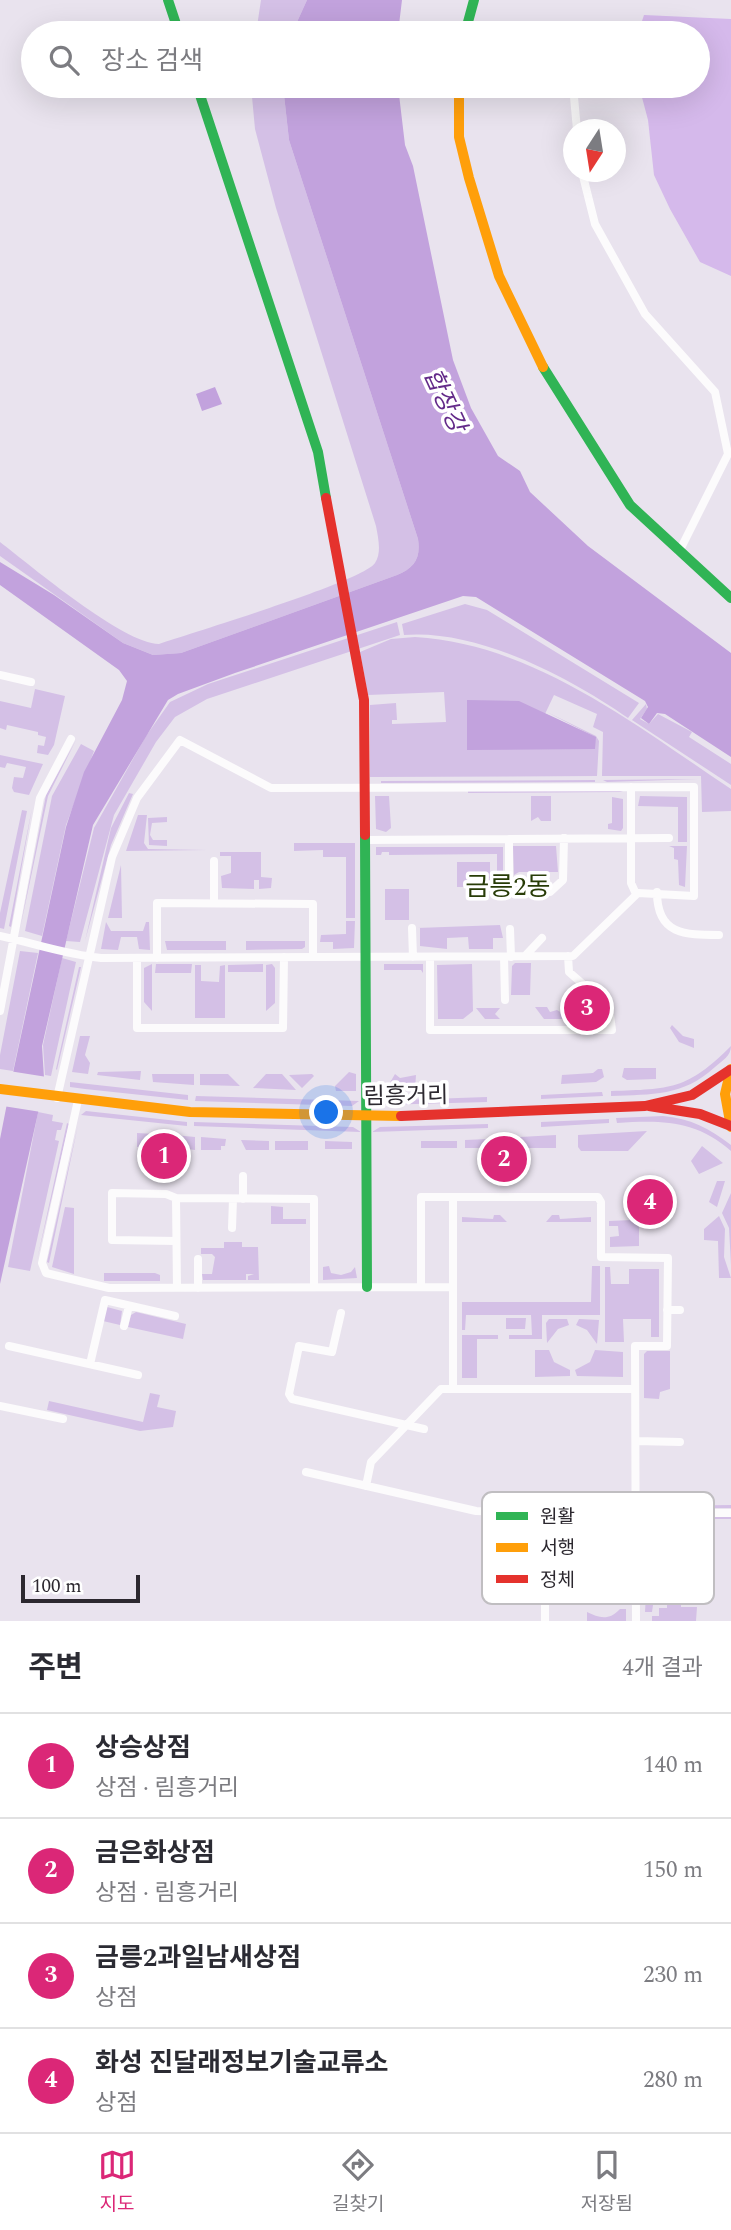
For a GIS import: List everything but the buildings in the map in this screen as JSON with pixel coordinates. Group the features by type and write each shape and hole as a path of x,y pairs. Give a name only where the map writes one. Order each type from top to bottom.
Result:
{"main road":[{"path":"168,0 175,21"},
{"path":"468,21 474,0"},
{"path":"201,98 318,452 364,700 367,1287"},
{"path":"459,98 459,137 469,178 516,317 552,386 630,505 731,598"},
{"path":"731,1070 724,1102 731,1127"},
{"name":"림흥거리","path":"0,1089 190,1112 435,1117 645,1106 692,1095 731,1070"},
{"name":"림흥거리","path":"645,1106 700,1115 731,1127"}],"street":[{"path":"574,98 576,119"},
{"path":"584,182 595,224 645,314 715,393 728,453 679,552"},
{"path":"0,675 31,682"},
{"path":"0,1011 40,798 71,739"},
{"path":"0,936 88,956 137,958 568,956 578,953 636,894 657,892 694,896 694,787 265,786 180,740 149,779 127,817 112,857 88,956 51,1097"},
{"path":"631,787 631,883 636,894"},
{"path":"509,839 509,891 550,892 563,880 564,838"},
{"path":"366,839 669,838"},
{"path":"214,861 214,904"},
{"path":"657,892 658,912 672,928 687,935 719,935"},
{"path":"157,958 158,903 313,904 313,957"},
{"path":"412,928 413,957"},
{"path":"505,1000 510,929"},
{"path":"525,956 542,939"},
{"path":"430,957 430,1030 612,1030 609,1007 569,972 568,956"},
{"path":"137,958 137,1028 283,1028 284,957"},
{"path":"78,1100 43,1270 50,1275 101,1287 452,1287"},
{"path":"243,1176 243,1199"},
{"path":"176,1241 113,1240 112,1193 166,1194 176,1198 314,1199 314,1287"},
{"path":"421,1287 421,1197 598,1198 601,1202 601,1257 668,1258 667,1346 635,1346 636,1492"},
{"path":"453,1197 453,1389"},
{"path":"176,1198 177,1288"},
{"path":"232,1228 233,1199"},
{"path":"198,1259 198,1288"},
{"path":"90,1364 105,1300 175,1316"},
{"path":"124,1326 129,1306"},
{"path":"667,1310 680,1310"},
{"path":"341,1313 332,1352 299,1346 289,1394 292,1399 424,1429"},
{"path":"9,1346 138,1375"},
{"path":"366,1486 371,1462 441,1389 635,1389"},
{"path":"0,1406 63,1419"},
{"path":"636,1441 680,1442"},
{"path":"306,1472 482,1511"}],"shaded area":[{"path":"261,0 307,0 297,21 258,21"},
{"path":"644,15 731,19 731,276 700,262 670,209 654,175 648,120 642,98 710,98 710,21 642,21"},
{"path":"252,98 284,98 289,140 418,539 418,552 412,566 397,575 181,653 153,655 123,643 0,556 0,542 101,618 143,641 159,644 341,582 375,563 378,555 376,526 276,208 255,129"},
{"path":"465,604 487,610 639,703 628,718 579,687 522,659 462,640 432,635 404,635 402,624"},
{"path":"397,622 400,635 207,699 175,717 156,742 114,815 80,942 66,941 94,828 146,736 170,702 208,684"},
{"path":"415,637 459,643 501,655 542,671 582,692 731,789 731,811 702,812 701,776 602,776 603,732 593,727 597,714 554,695 545,713 596,736 599,741 597,776 370,777 370,705 396,703 397,720 392,720 392,724 446,722 444,692 368,695 360,652 391,639"},
{"path":"35,689 65,696 54,745 48,755 37,753 38,745 44,746 46,737 38,735 38,732 7,725 6,730 0,728 0,701 31,708"},
{"path":"646,704 647,709 640,719 649,724 658,714 692,732 689,737 731,764 731,785 632,720"},
{"path":"76,740 48,796 20,929 46,795"},
{"path":"81,744 94,751 66,825 42,936 25,931 52,796"},
{"path":"0,755 43,764 29,795 14,792 12,788 14,777 23,778 26,767 7,763 5,768 0,767"},
{"path":"698,779 607,782 603,780"},
{"path":"381,781 595,782 381,783"},
{"path":"620,791 623,792 468,793"},
{"path":"129,793 133,794 111,845 85,941 111,828"},
{"path":"375,796 389,796 391,828 386,832 376,829"},
{"path":"531,796 551,796 551,821 541,821 538,817 531,821"},
{"path":"640,796 687,797 687,842 678,842 678,807 638,806"},
{"path":"612,797 623,799 621,831 608,829 608,824 612,823"},
{"path":"32,808 11,927 9,926"},
{"path":"22,810 27,811 4,929 0,928 0,913"},
{"path":"138,815 147,815 144,843 148,849 207,850 126,851"},
{"path":"167,817 167,822 152,823 150,835 153,840 167,840 167,846 149,845 148,818"},
{"path":"294,843 355,843 355,918 346,918 346,857 323,857 323,850 294,851"},
{"path":"513,846 556,846 558,872 519,872 514,875"},
{"path":"669,846 687,846 685,887 679,885 678,860 674,859 674,848"},
{"path":"376,847 503,847 503,887 492,887 492,882 497,882 497,854 389,855 389,852 382,852 381,855 376,855"},
{"path":"220,852 261,852 261,877 272,878 271,888 259,889 259,880 254,880 254,889 222,888 221,876 231,873 231,856 220,856"},
{"path":"457,862 490,862 490,887 457,887"},
{"path":"121,865 122,918 108,918"},
{"path":"385,889 409,889 409,920 385,920"},
{"path":"346,921 355,921 354,948 333,949 333,942 320,942 321,935 346,934"},
{"path":"106,922 111,931 143,931 146,922 149,922 150,950 139,949 137,937 121,937 118,950 101,949"},
{"path":"500,925 503,938 493,938 493,949 469,949 468,937 447,938 447,949 420,946 420,928 417,928"},
{"path":"165,941 226,941 226,950 167,950"},
{"path":"246,941 305,941 305,947 246,950"},
{"path":"20,951 38,953 13,1071 0,1069 0,1055"},
{"path":"62,958 76,962 51,1076 45,1075 43,1045"},
{"path":"515,963 531,963 530,995 511,995 512,966"},
{"path":"152,964 152,1011 144,1002 144,968"},
{"path":"156,964 192,964 191,973 155,973"},
{"path":"263,964 263,972 228,972 228,965"},
{"path":"272,964 275,968 275,1003 266,1011 266,965"},
{"path":"384,964 423,964 423,973 421,970 384,970"},
{"path":"472,964 473,1011 463,1019 438,1019 437,965"},
{"path":"195,965 201,965 201,981 219,982 220,966 225,965 225,1018 195,1018"},
{"path":"81,967 57,1070 56,1069"},
{"path":"572,986 585,997 577,1006 584,1012 592,1004 603,1014 602,1018 570,1019"},
{"path":"535,1007 547,1007 550,1012 557,1010 562,1013 567,1009 567,1019 544,1019"},
{"path":"476,1008 500,1008 495,1014 500,1019 485,1019"},
{"path":"672,1025 683,1036 694,1039 694,1048 679,1042 670,1028"},
{"path":"80,1036 90,1036 85,1055 90,1063 88,1074 72,1072"},
{"path":"731,1046 723,1060 703,1077 679,1089 611,1096 611,1091 664,1087 690,1079"},
{"path":"624,1068 656,1068 656,1079 627,1080 622,1077"},
{"path":"602,1069 604,1077 596,1082 561,1084 562,1075 593,1073"},
{"path":"141,1071 140,1080 97,1075 98,1072"},
{"path":"349,1072 356,1074 356,1091 336,1091 335,1086"},
{"path":"152,1074 194,1074 194,1085 153,1082"},
{"path":"200,1074 228,1074 240,1086 200,1085"},
{"path":"266,1074 282,1074 296,1090 253,1088"},
{"path":"395,1074 400,1078 416,1075 415,1090 385,1091"},
{"path":"289,1075 314,1076 302,1088"},
{"path":"70,1082 188,1095 188,1100 70,1087"},
{"path":"602,1092 603,1096 541,1099 541,1095"},
{"path":"196,1096 359,1101 352,1106 195,1101"},
{"path":"487,1097 487,1102 380,1105 372,1101"},
{"path":"86,1111 187,1122 187,1126 81,1115"},
{"path":"38,1112 53,1115 52,1121 63,1123 61,1130 57,1130 55,1140 59,1141 30,1271 8,1267"},
{"path":"663,1116 682,1119 707,1129 731,1145 731,1151 705,1133 691,1128 663,1122 617,1123 616,1118"},
{"path":"609,1119 609,1123 541,1127 541,1122"},
{"path":"194,1122 353,1127 361,1132 194,1126"},
{"path":"67,1123 69,1124 37,1260"},
{"path":"488,1124 488,1128 372,1132 380,1127"},
{"path":"78,1125 49,1263 47,1262"},
{"path":"647,1131 628,1151 581,1151 578,1147 578,1135"},
{"path":"137,1133 155,1134 155,1147 150,1147 150,1139 146,1142 148,1147 137,1147"},
{"path":"174,1135 195,1137 195,1150 174,1147"},
{"path":"556,1135 556,1148 520,1148 520,1137"},
{"path":"201,1137 226,1139 225,1146 221,1146 221,1150 201,1150"},
{"path":"510,1138 511,1148 465,1148 465,1140"},
{"path":"241,1140 269,1141 269,1150 246,1150"},
{"path":"275,1141 308,1141 308,1150 275,1150"},
{"path":"325,1141 352,1142 352,1149 325,1149"},
{"path":"421,1141 457,1141 457,1148 421,1148"},
{"path":"702,1146 723,1163 699,1174 691,1161"},
{"path":"717,1181 725,1181 717,1207 709,1202"},
{"path":"731,1193 731,1265 729,1228 722,1213"},
{"path":"271,1206 283,1207 283,1219 306,1219 306,1224 271,1224"},
{"path":"65,1207 74,1208 74,1274 52,1267"},
{"path":"494,1215 500,1215 507,1222 462,1222 462,1217 493,1219"},
{"path":"552,1215 559,1215 560,1219 591,1217 591,1222 546,1222"},
{"path":"719,1216 725,1229 724,1257 731,1278 719,1278 718,1241 704,1240 704,1229"},
{"path":"632,1220 639,1227 639,1246 610,1247 610,1237 619,1236 618,1226 609,1226 609,1221"},
{"path":"224,1242 242,1242 242,1247 258,1247 259,1280 248,1280 248,1276 254,1274 246,1274 246,1280 203,1280 202,1274 212,1274 215,1257 212,1254 201,1254 201,1248 224,1248"},
{"path":"329,1266 331,1273 341,1275 351,1272 355,1267 357,1278 323,1280 323,1267"},
{"path":"592,1266 600,1266 600,1315 542,1315 542,1339 509,1339 509,1335 532,1335 531,1315 466,1315 465,1330 462,1330 462,1302 591,1302"},
{"path":"605,1267 610,1267 611,1284 629,1284 629,1269 659,1269 659,1337 651,1337 651,1319 623,1319 624,1342 605,1342"},
{"path":"104,1273 155,1273 160,1275 160,1281 104,1281"},
{"path":"107,1307 122,1311 120,1325 103,1321"},
{"path":"136,1312 186,1324 183,1339 128,1327 131,1315"},
{"path":"506,1318 526,1318 525,1329 506,1329"},
{"path":"549,1319 567,1319 569,1325 558,1329 547,1343 546,1323"},
{"path":"579,1319 599,1320 597,1344 587,1330 576,1325"},
{"path":"462,1335 498,1335 498,1339 477,1339 477,1378 462,1378"},
{"path":"535,1350 549,1350 554,1362 570,1370 570,1376 535,1377"},
{"path":"595,1350 623,1352 623,1377 577,1376 575,1370 590,1362"},
{"path":"647,1351 670,1351 670,1389 660,1392 659,1399 644,1398 644,1354"},
{"path":"150,1393 160,1395 157,1407 176,1411 173,1427 140,1431 47,1410 49,1401 143,1422"},
{"path":"714,1505 731,1505 731,1508 714,1508"},
{"path":"714,1517 731,1517 714,1519"},
{"path":"645,1604 656,1604 653,1605 652,1612 645,1612"},
{"path":"667,1604 697,1607 696,1621 652,1621 652,1616 659,1616 659,1608 667,1608"},
{"path":"626,1609 626,1621 587,1621 587,1612 604,1617"}],"water":[{"path":"307,0 402,0 399,21 297,21"},
{"name":"합장강","path":"284,98 399,98 405,145 413,166 453,360 471,408 498,456 520,471 530,492 588,546 731,653 731,757 665,714 657,713 649,724 641,718 648,707 645,701 476,597 463,596 235,673 168,700 93,825 42,1046 44,1078 38,1113 0,1284 0,1139 14,1068 66,827 84,772 122,700 127,681 119,670 0,585 0,562 54,595 123,643 153,655 181,653 397,575 412,566 417,557 418,539 289,140"},
{"path":"215,387 222,404 202,411 196,394"},
{"path":"467,700 519,701 596,737 595,749 467,750"}],"pier":[{"path":"9,1071 47,1077 41,1112 3,1106"}],"traffic: fast":[{"path":"168,0 175,21"},
{"path":"468,21 474,0"},
{"path":"201,98 318,452 326,498"},
{"path":"543,367 630,505 731,598"},
{"path":"365,835 367,1287"}],"traffic: slow":[{"path":"459,98 459,137 499,276 543,367"},
{"path":"731,1069 725,1094 731,1127"},
{"path":"0,1089 190,1112 401,1116"}],"traffic: jam":[{"path":"326,498 364,700 365,835"},
{"path":"401,1116 645,1106 692,1095 730,1070"},
{"path":"649,1106 700,1114 731,1126"}],"place":[{"name":"금릉2과일남새상점","path":"587,1008"},
{"name":"상승상점","path":"164,1156"},
{"name":"금은화상점","path":"504,1159"},
{"name":"화성 진달래정보기술교류소","path":"650,1202"}],"district":[{"name":"금릉2동","path":"508,886"}]}
